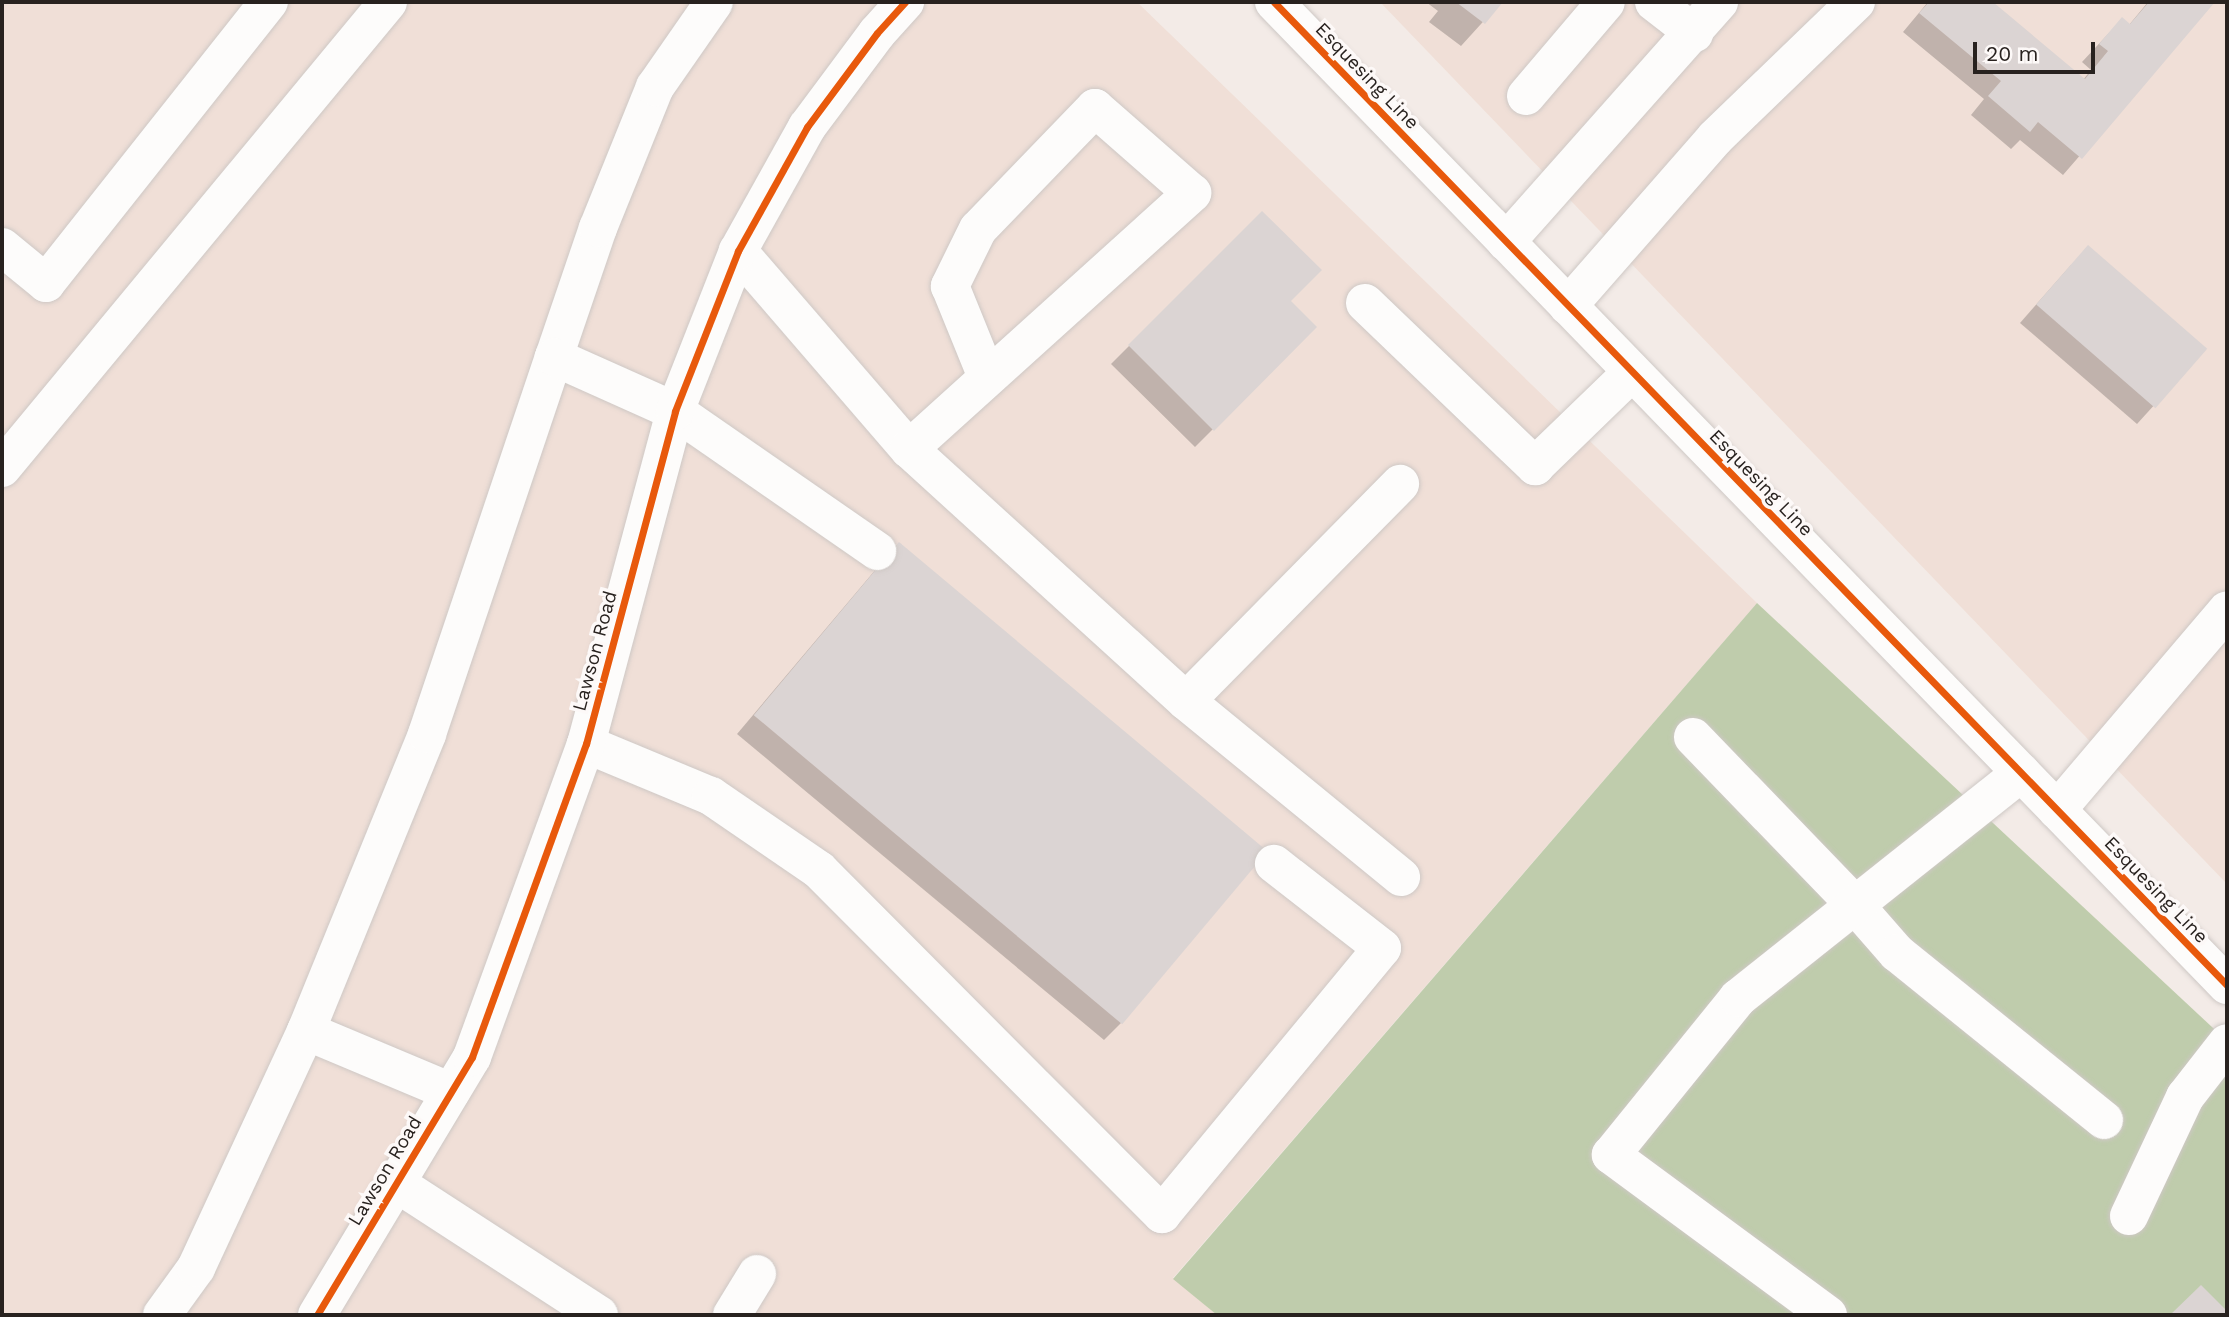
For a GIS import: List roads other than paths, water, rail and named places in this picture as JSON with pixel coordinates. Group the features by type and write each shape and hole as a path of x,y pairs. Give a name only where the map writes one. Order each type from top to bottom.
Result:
{"street":[{"path":"2,247 46,283 270,2"},
{"path":"2,468 388,2"},
{"path":"162,1315 196,1268 306,1031 427,734 598,228 655,87 714,2"},
{"name":"Lawson Road","path":"317,1315 471,1057 586,744 675,411 738,251 807,127 877,33 905,2"},
{"name":"Esquesing Line","path":"1274,2 2227,985"},
{"path":"1526,96 1606,2"},
{"path":"1654,2 1694,33"},
{"path":"1506,242 1719,2"},
{"path":"1568,306 1715,138 1856,2"},
{"path":"909,449 1192,193 1095,108 978,229 950,286 987,377"},
{"path":"738,251 909,449 1186,701 1401,877"},
{"path":"1365,303 1535,466 1632,372"},
{"path":"554,357 675,411 877,551"},
{"path":"1186,701 1400,484"},
{"path":"2057,810 2227,610"},
{"path":"1693,737 1855,905 1897,953 2104,1120"},
{"path":"586,744 711,796 819,870 1162,1214 1382,948 1274,863"},
{"path":"1828,1315 1611,1155 1738,998 2021,773"},
{"path":"306,1031 451,1092"},
{"path":"2129,1216 2185,1097 2227,1043"},
{"path":"396,1183 599,1315"},
{"path":"732,1315 757,1274"}]}
